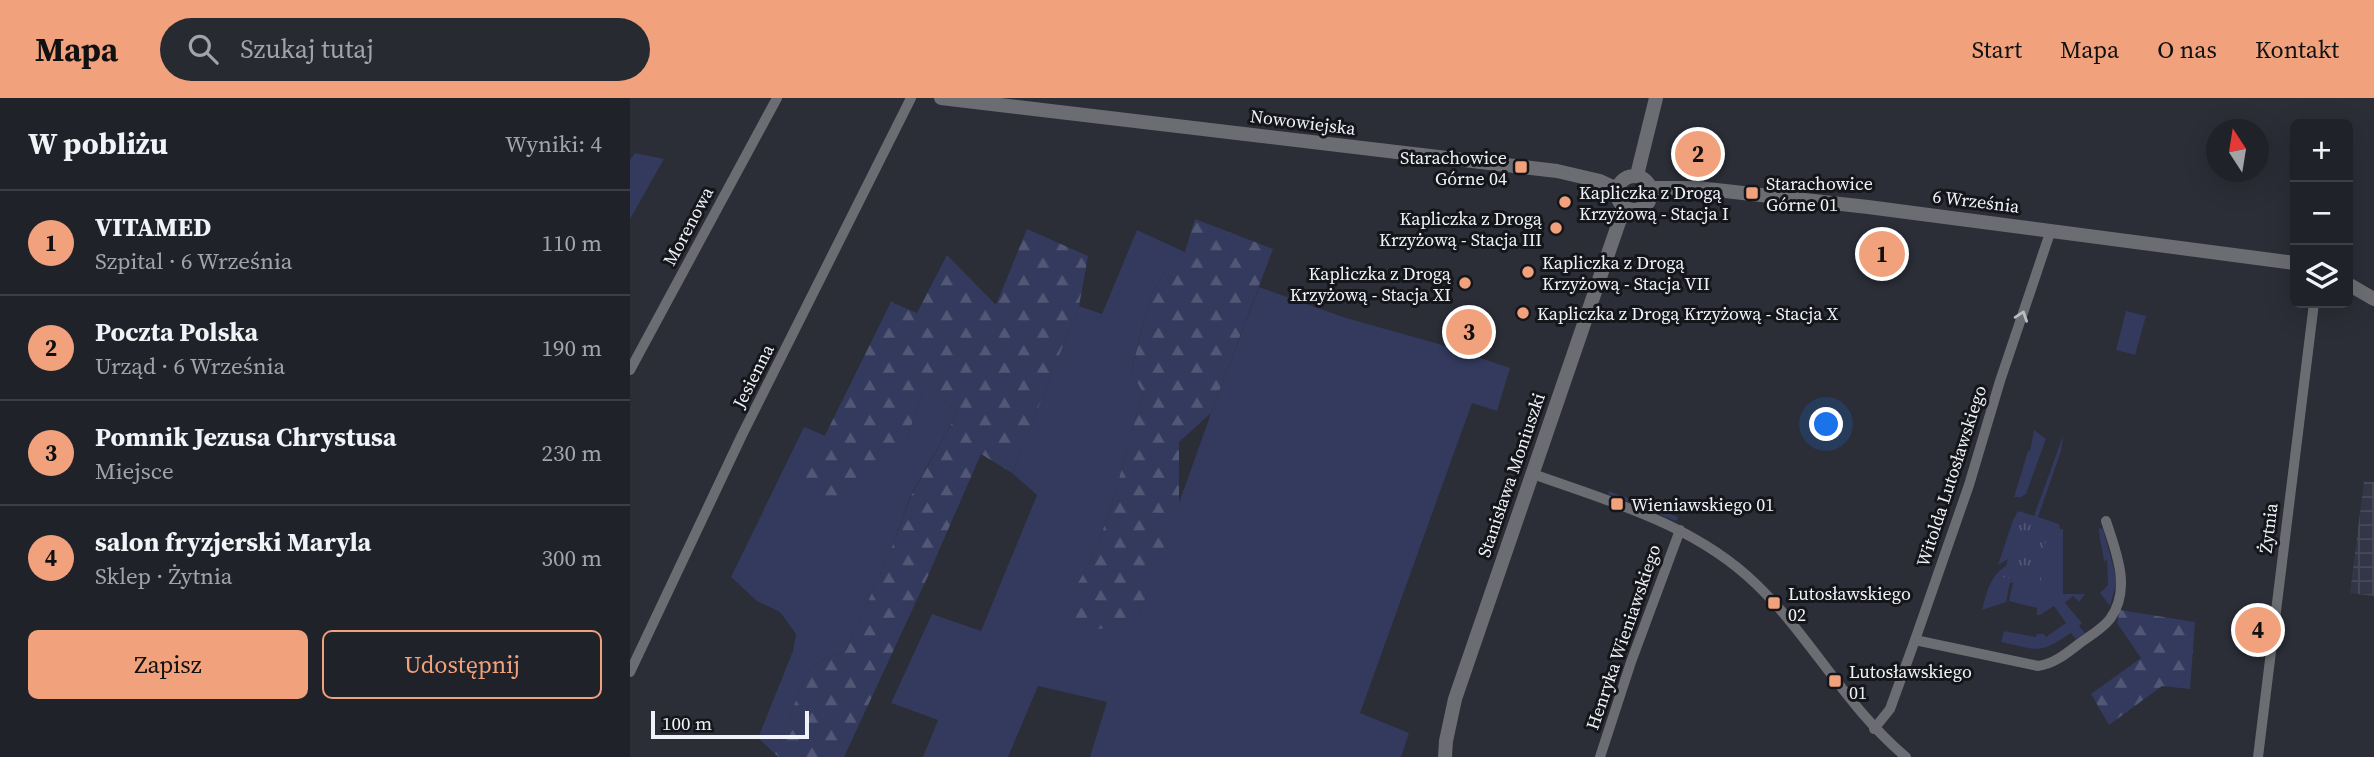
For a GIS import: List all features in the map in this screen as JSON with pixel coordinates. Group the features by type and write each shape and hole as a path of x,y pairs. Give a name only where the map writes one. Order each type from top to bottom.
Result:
{"street":[{"name":"Morenowa","path":"630,370 777,98"},
{"name":"Jesienna","path":"630,672 742,435 911,98"},
{"name":"Nowowiejska","path":"941,98 1557,171 1600,181 1617,189"},
{"path":"1637,176 1656,98"},
{"path":"1637,176 1645,178 1651,188 1651,199 1638,210 1626,208 1618,200 1617,189 1623,179 1637,176"},
{"name":"6 Września","path":"1651,188 1725,191 2051,230 2290,262"},
{"name":"Stanisława Moniuszki","path":"1445,757 1455,699 1626,208"},
{"name":"Witolda Lutosławskiego","path":"1874,729 1890,709 1915,640 1969,485 2000,381 2051,230"},
{"path":"2353,287 2374,299"},
{"name":"Żytnia","path":"2258,757 2313,308"},
{"path":"1532,474 1649,516 1717,552 1756,584 1774,603 1874,729 1906,757"},
{"path":"1915,640 2038,666 2063,656 2109,621 2116,605 2122,576 2106,521"},
{"name":"Henryka Wieniawskiego","path":"1600,757 1679,530"}],"shaded area":[{"path":"2364,481 2374,482 2374,596 2350,593"}],"green space":[{"path":"635,153 664,159 630,219 630,160"},
{"path":"1195,219 1273,249 1211,413 1179,442 1179,506 1139,616 1121,628 1092,629 1074,620 1069,597 1083,574 1105,524 1143,393 1131,371 1152,293 1170,264 1185,252"},
{"path":"1027,229 1088,256 1079,306 1012,473 981,454 844,757 779,757 775,754 807,672 828,656 846,651 890,552 911,496 958,412 925,388 907,437 842,509 799,488 891,302 917,313 947,255 996,305"},
{"path":"1137,230 1185,252 1170,264 1152,293 1131,370 1143,393 1105,524 1083,574 1069,597 1139,616 1259,287 1346,318 1439,344 1510,368 1497,411 1472,403 1360,713 1409,733 1401,757 1090,757 1107,702 1038,686 1008,757 923,757 938,720 891,703 932,614 981,631 1037,495 1012,473 1079,306 1102,314"},
{"path":"2126,311 2146,316 2135,355 2116,350"},
{"path":"925,388 958,412 911,495 890,552 846,651 828,656 807,672 775,754 758,738 793,651 796,634 780,612 757,601 731,577 804,427 826,436 799,488 907,437"},
{"path":"2034,430 2046,439 2026,494 2014,497 2030,451"},
{"path":"2063,436 2061,451 2038,517 2059,524 2060,529 2063,529 2063,594 2085,594 2079,602 2073,596 2065,603 2082,623 2079,626 2085,633 2076,639 2071,633 2038,649 2001,642 2004,631 2036,637 2037,634 2044,634 2046,637 2066,623 2054,606 2037,615 2037,608 2009,601 2013,582 2010,583 2006,602 1982,610 1993,579 2007,565 2008,559 1998,565 2013,520 2018,511 2034,516"},
{"path":"1609,491 1678,517 1676,521 1608,494"},
{"path":"2021,512 2049,521 2041,582 2003,577"},
{"path":"2099,528 2103,529 2117,580 2110,606 2100,593 2108,585 2107,559 2104,562"},
{"path":"2120,610 2195,622 2190,689 2162,686 2109,725 2091,694 2141,658 2117,623"}],"place":[{"name":"Poczta Polska","path":"1698,154"},
{"name":"Starachowice Górne 04","path":"1521,167"},
{"name":"Starachowice Górne 01","path":"1752,193"},
{"name":"Kapliczka z Drogą Krzyżową - Stacja I","path":"1565,202"},
{"name":"Kapliczka z Drogą Krzyżową - Stacja III","path":"1556,228"},
{"name":"VITAMED","path":"1882,254"},
{"name":"Kapliczka z Drogą Krzyżową - Stacja VII","path":"1528,272"},
{"name":"Kapliczka z Drogą Krzyżową - Stacja XI","path":"1465,283"},
{"name":"Kapliczka z Drogą Krzyżową - Stacja X","path":"1523,313"},
{"name":"Pomnik Jezusa Chrystusa","path":"1469,332"},
{"name":"Wieniawskiego 01","path":"1617,504"},
{"name":"Lutosławskiego 02","path":"1774,603"},
{"name":"salon fryzjerski Maryla","path":"2258,630"},
{"name":"Lutosławskiego 01","path":"1835,681"}]}
